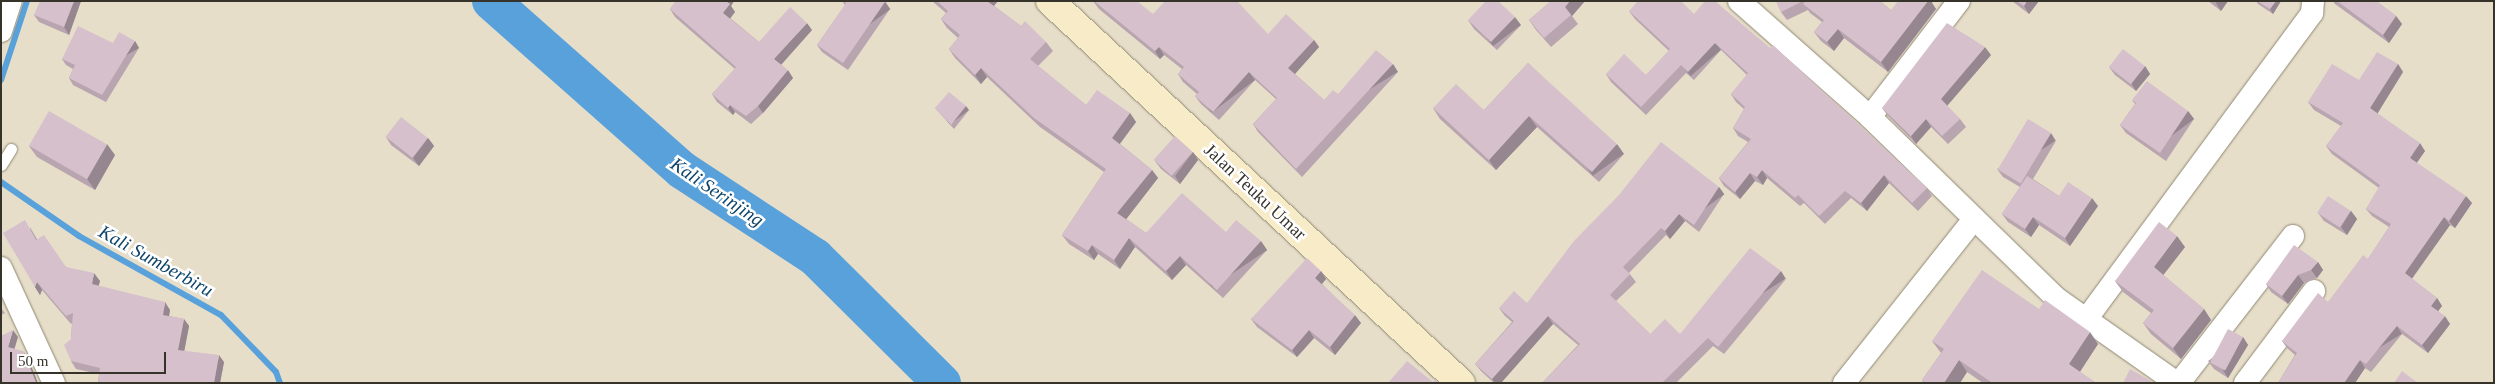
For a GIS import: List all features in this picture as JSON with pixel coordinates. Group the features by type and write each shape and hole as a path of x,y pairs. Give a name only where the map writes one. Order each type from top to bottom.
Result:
{"main road":[{"name":"Jalan Teuku Umar","path":"1050,1 1461,383"}],"street":[{"path":"1,31 11,1"},
{"path":"1738,1 1870,117 1974,219 2085,321 2178,383 2294,236"},
{"path":"1870,117 1959,1"},
{"path":"2085,321 2312,13 2313,1"},
{"path":"1844,383 1974,219"},
{"path":"1,268 54,383"},
{"path":"2245,383 2314,291"}],"lane":[{"path":"1,165 11,148"}],"building":[{"path":"40,1 74,1 64,27 34,15"},
{"path":"676,1 726,1 730,4 723,13 759,42 790,7 807,23 774,59 788,70 758,106 746,116 730,105 728,108 712,94 736,67 670,9"},
{"path":"843,1 885,2 843,63 817,45 846,3"},
{"path":"937,1 987,1 1021,26 1025,21 1046,42 1030,59 1086,105 1097,90 1130,113 1112,138 1152,170 1117,213 1146,233 1182,193 1226,232 1236,220 1261,241 1217,290 1180,256 1166,271 1129,238 1114,260 1092,245 1088,251 1062,235 1106,169 1034,118 981,68 975,75 949,49 960,35 941,19 948,11"},
{"path":"1094,1 1137,1 1153,14 1165,1 1237,1 1268,34 1286,14 1314,40 1288,68 1324,100 1333,90 1338,94 1376,50 1393,64 1296,169 1253,124 1277,98 1249,72 1213,112 1195,96 1199,92 1178,74 1184,67 1159,47 1155,51"},
{"path":"1486,1 1498,1 1515,17 1491,42 1468,20"},
{"path":"1551,1 1570,1 1565,7 1571,15 1544,38 1529,20"},
{"path":"1638,1 1681,1 1694,14 1705,1 1715,1 1770,48 1773,45 1927,188 1912,203 1884,175 1861,203 1845,191 1819,216 1798,195 1795,198 1762,170 1757,177 1750,173 1735,192 1719,178 1751,139 1733,128 1745,107 1731,94 1748,73 1715,43 1688,72 1681,65 1641,107 1606,74 1624,54 1646,75 1670,49 1629,11"},
{"path":"1776,1 1803,1 1781,12"},
{"path":"1805,1 1880,1 1891,10 1898,1 1928,1 1881,62 1838,29 1827,42 1814,32 1824,20 1803,4"},
{"path":"2017,1 2027,1 2024,6"},
{"path":"2257,1 2276,1 2270,9"},
{"path":"2337,1 2376,1 2396,16 2383,35"},
{"path":"1947,23 1985,47 1941,99 1960,119 1942,136 1926,119 1911,136 1882,108"},
{"path":"78,26 113,43 119,32 135,41 102,95 69,78 75,65 62,59"},
{"path":"2123,49 2145,66 2131,84 2109,67"},
{"path":"2377,52 2398,64 2370,108 2420,143 2410,158 2466,196 2449,221 2444,217 2405,273 2437,298 2431,306 2445,316 2422,345 2397,326 2366,364 2360,360 2344,383 2278,383 2297,353 2282,341 2318,293 2328,302 2363,255 2368,259 2391,224 2366,209 2380,185 2326,146 2343,123 2308,102 2332,64 2359,80"},
{"path":"1528,63 1617,144 1592,172 1529,116 1489,160 1433,108 1456,84 1484,110"},
{"path":"2147,81 2188,111 2160,153 2120,125 2136,103 2132,100"},
{"path":"949,92 966,106 951,125 935,108"},
{"path":"49,111 107,144 87,179 29,146"},
{"path":"401,117 428,138 412,158 386,137"},
{"path":"2028,119 2051,133 2021,183 1998,170"},
{"path":"1175,136 1193,152 1171,176 1154,160"},
{"path":"1661,142 1719,187 1694,225 1679,214 1665,231 1661,228 1623,267 1630,274 1610,295 1650,334 1665,319 1680,334 1750,248 1781,271 1718,347 1708,338 1662,383 1542,383 1580,344 1548,316 1492,379 1475,364 1514,321 1499,308 1514,291 1527,303 1574,241 1619,195"},
{"path":"2027,176 2059,196 2068,182 2092,198 2065,238 2033,217 2025,229 2002,214"},
{"path":"2328,196 2351,211 2340,227 2317,213"},
{"path":"25,220 36,240 44,235 66,267 94,273 92,284 165,302 163,315 184,319 178,350 219,355 214,383 98,383 100,368 71,361 64,345 71,339 73,313 66,316 37,282 35,287 3,233"},
{"path":"2159,222 2177,236 2154,267 2204,309 2173,348 2143,323 2154,310 2115,281"},
{"path":"2294,245 2318,262 2311,270 2298,275 2282,296 2266,284"},
{"path":"1307,258 1321,271 1315,278 1355,315 1330,347 1309,330 1292,350 1251,319"},
{"path":"1982,270 2039,309 2045,300 2090,332 2069,364 2096,383 1990,383 1959,360 1944,383 1926,383 1922,380 1944,349 1932,341"},
{"path":"2228,329 2243,337 2225,371 2210,363"},
{"path":"13,330 8,347 23,351 36,383 1,383 1,336"},
{"path":"1407,361 1433,382 1435,379 1440,383 1388,383"},
{"path":"2130,369 2151,381 2150,383 2123,383"},
{"path":"2402,371 2418,383 2394,383"}],"waterway":[{"name":"Kali Sumberbiru","path":"1,80 27,1"},
{"name":"Kali Serinjing","path":"491,1 682,170 815,257 942,383"},
{"name":"Kali Sumberbiru","path":"1,182 79,236 221,315 276,372 280,383"}]}
